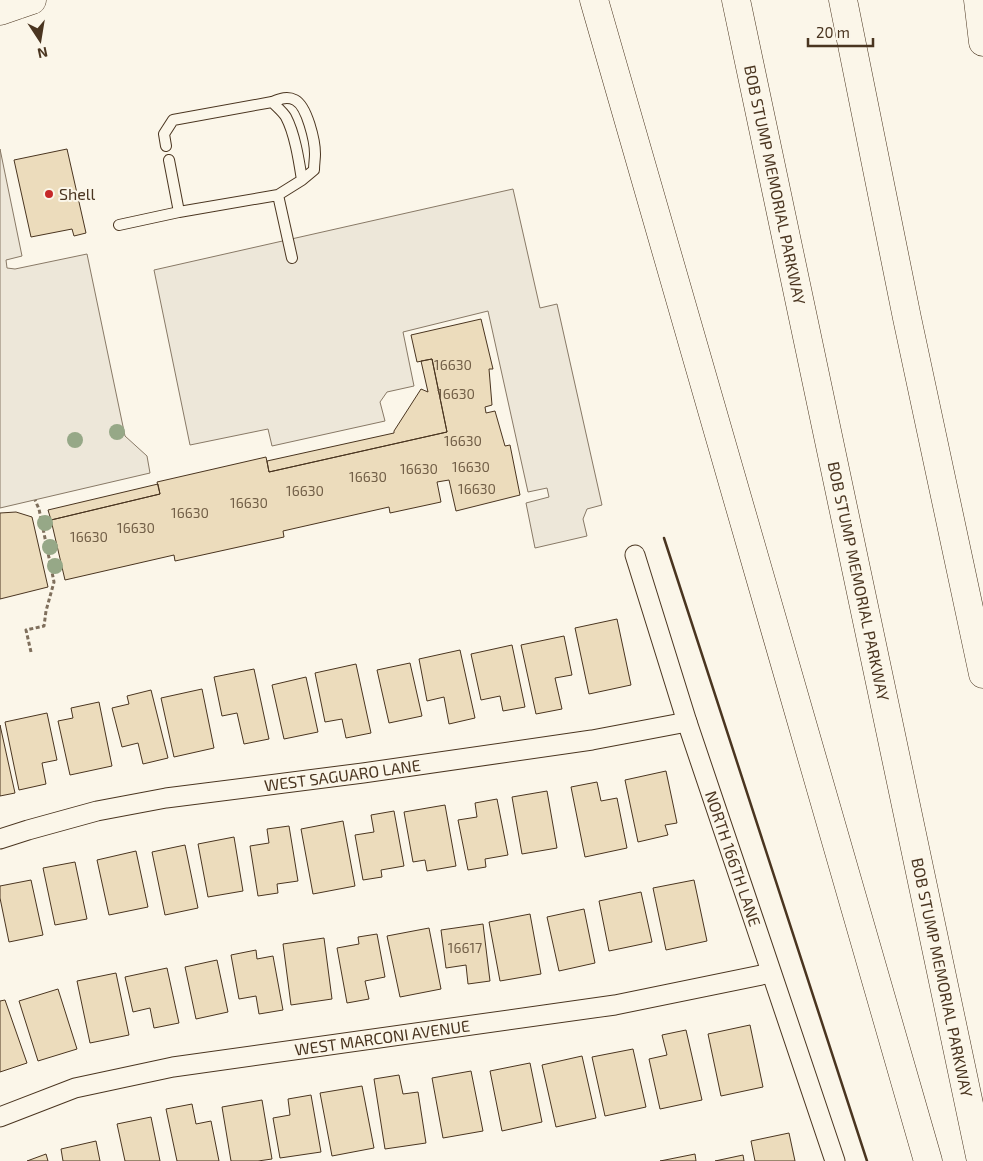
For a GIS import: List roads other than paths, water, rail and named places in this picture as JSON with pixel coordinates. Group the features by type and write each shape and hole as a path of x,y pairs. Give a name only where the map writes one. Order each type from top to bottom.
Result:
{"main road":[{"path":"0,11 32,0"},
{"path":"594,0 928,1161"},
{"name":"BOB STUMP MEMORIAL PARKWAY","path":"736,0 980,1161"},
{"path":"843,0 907,318 983,674"},
{"path":"978,0 983,42"}],"street":[{"name":"NORTH 166TH LANE","path":"635,555 687,722 835,1161"},
{"name":"WEST SAGUARO LANE","path":"0,839 97,811 166,798 363,773 592,740 687,722"},
{"name":"WEST MARCONI AVENUE","path":"0,1117 75,1088 173,1067 615,1004 771,973"}],"lane":[{"path":"119,225 179,212 278,195 314,170 315,153 311,129 301,105 295,100 284,98 272,102 173,120 164,134 166,146"},
{"path":"272,102 285,116 296,150 302,180"},
{"path":"169,160 179,212"},
{"path":"278,195 292,258"}],"place":[{"name":"Shell","path":"49,194"}]}
